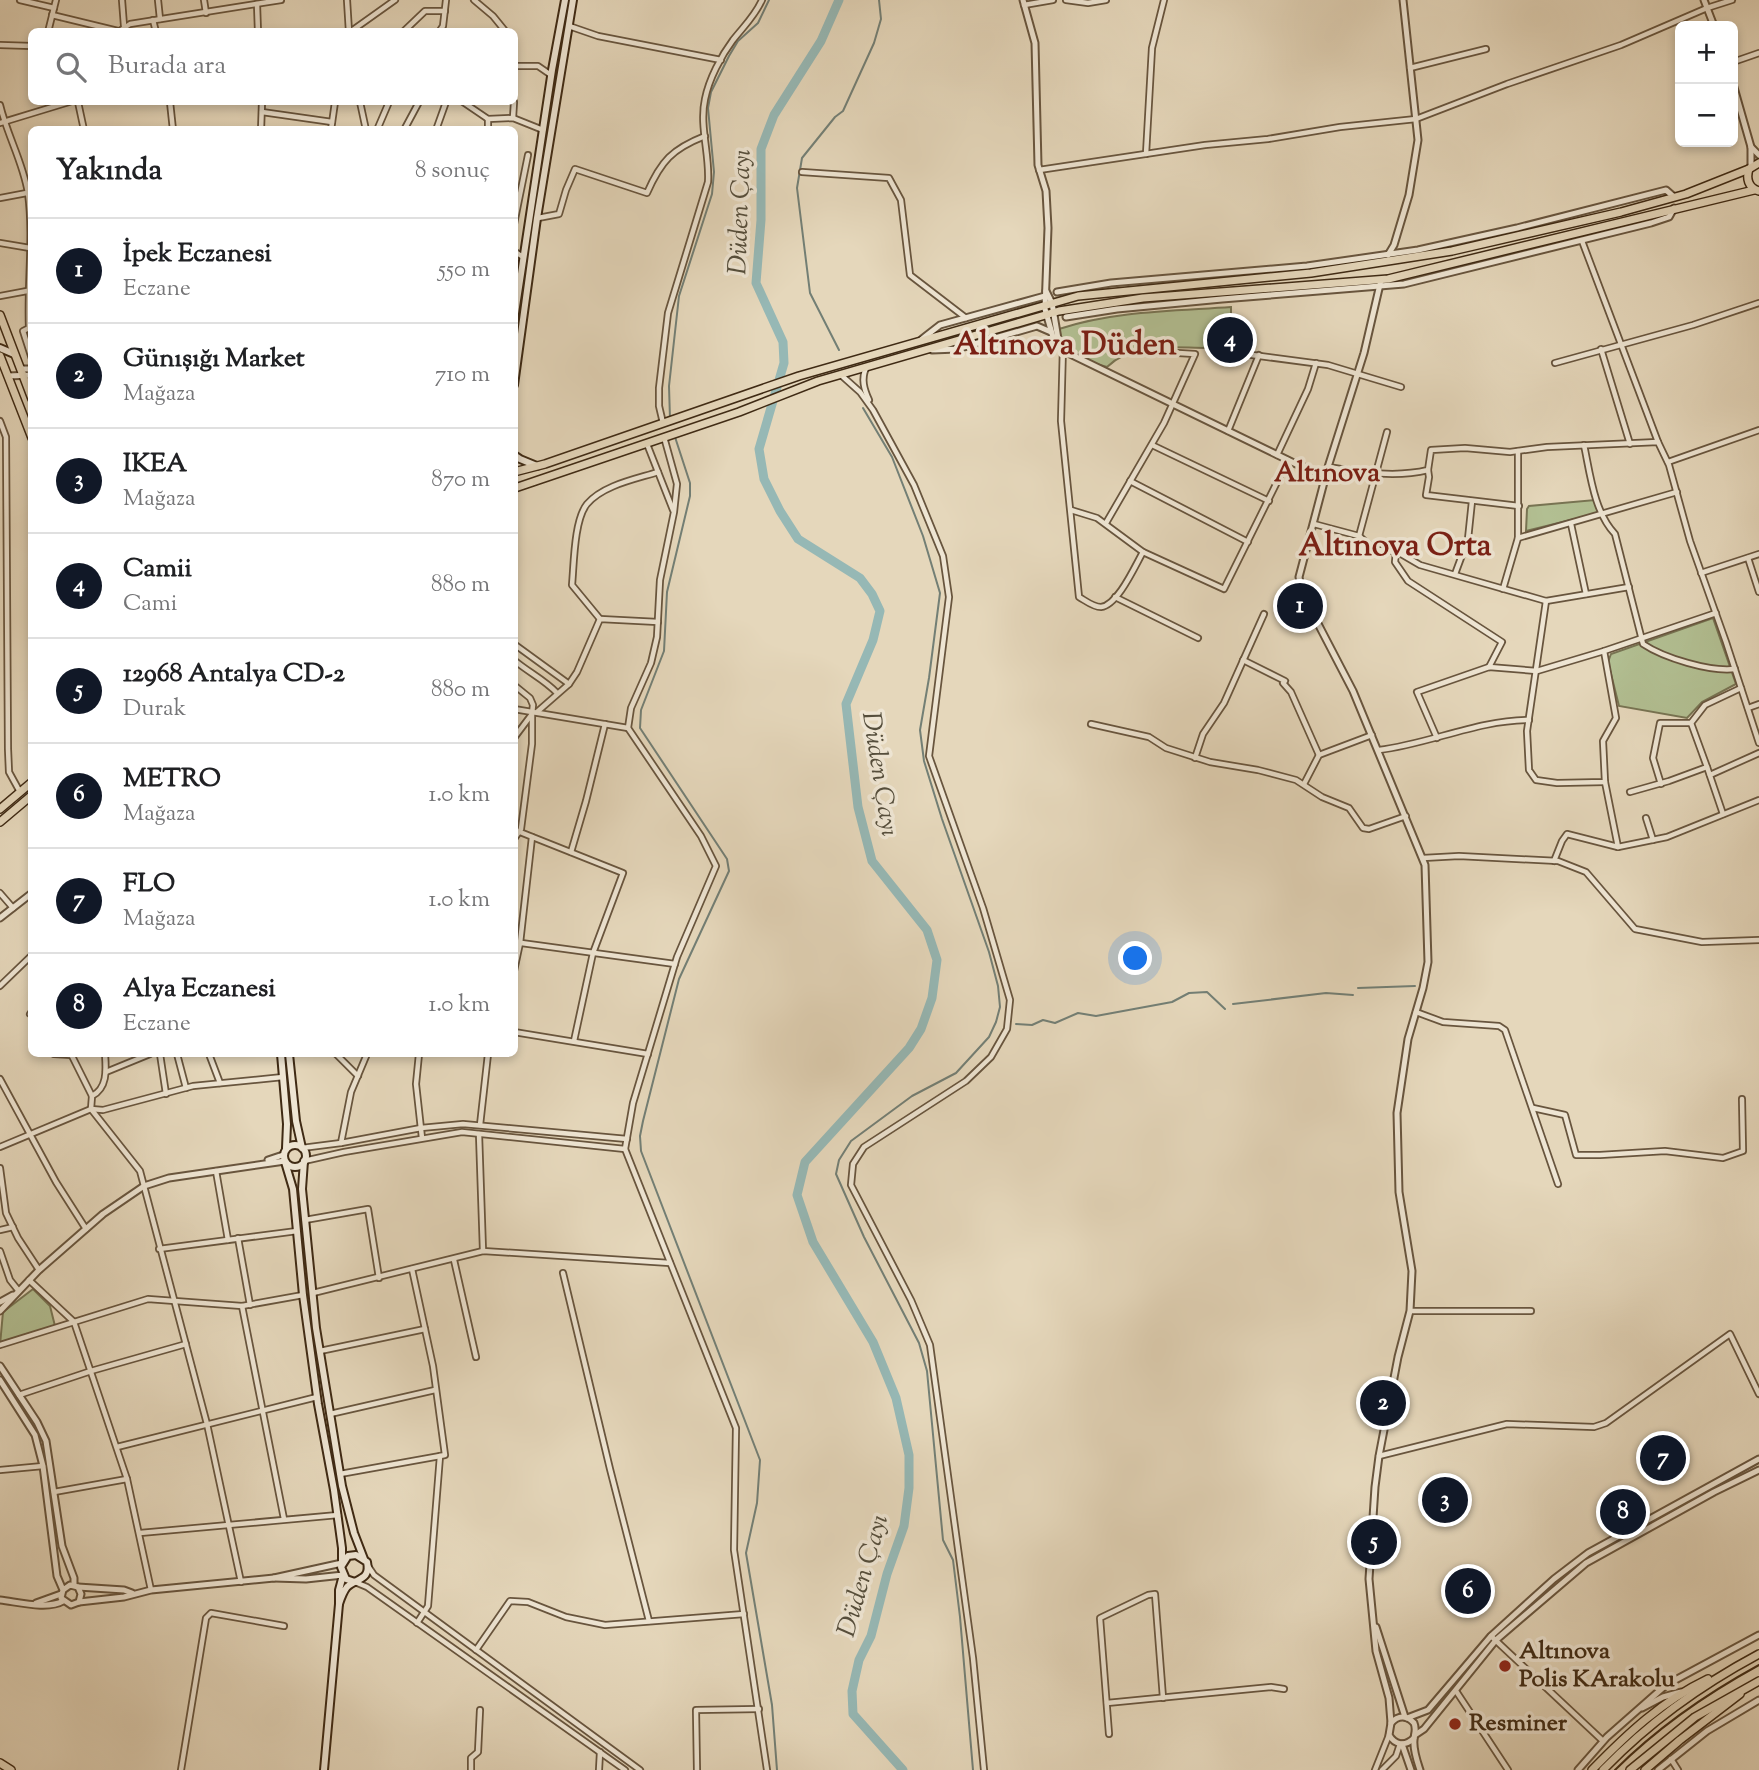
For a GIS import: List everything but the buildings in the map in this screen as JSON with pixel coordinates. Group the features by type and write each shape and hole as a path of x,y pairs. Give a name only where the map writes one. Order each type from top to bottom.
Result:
{"main road":[{"path":"518,292 565,0"},
{"path":"518,356 537,218 573,0"},
{"path":"518,471 799,376 1047,299 1311,273 1505,240 1674,197 1759,163"},
{"path":"1750,168 1748,183 1757,190"},
{"path":"518,487 739,412 840,374 1050,314 1106,302 1257,287 1379,282 1674,208 1757,190"},
{"path":"1389,258 1398,277"},
{"path":"1373,262 1379,282"},
{"path":"0,315 24,371 4,369"},
{"path":"0,348 15,354"},
{"path":"0,356 28,428"},
{"path":"518,458 537,466"},
{"path":"0,809 28,785"},
{"path":"0,822 28,798"},
{"path":"281,1057 287,1124 285,1156 293,1189 303,1295 342,1548 343,1575 339,1590 324,1770"},
{"path":"289,1057 296,1121 306,1154 302,1188 320,1351 340,1474 354,1533 368,1566 363,1579 345,1589 339,1604"},
{"path":"285,1156 296,1144 302,1148"},
{"path":"285,1156 295,1167 304,1161"},
{"path":"342,1563 352,1555 364,1559"},
{"path":"343,1575 355,1582"},
{"path":"1592,1770 1629,1732 1684,1691 1759,1654"},
{"path":"1603,1770 1672,1709 1744,1662"},
{"path":"1630,1770 1695,1717 1756,1682"},
{"path":"1645,1770 1756,1682"},
{"path":"0,1763 11,1770"}],"street":[{"path":"20,0 54,8"},
{"path":"49,28 56,0"},
{"path":"122,0 124,26"},
{"path":"158,0 160,19"},
{"path":"204,0 206,13"},
{"path":"241,0 242,7"},
{"path":"122,28 153,20 281,0"},
{"path":"347,0 349,28"},
{"path":"355,28 395,0"},
{"path":"441,28 446,0"},
{"path":"474,0 503,28"},
{"path":"663,423 659,388 668,313 705,197 709,163 703,108 705,96 721,60 752,19 762,0"},
{"path":"1052,0 1023,3 1035,43 1040,170 1046,191 1047,299 1062,346 1070,354 1173,405 1277,455 1326,475"},
{"path":"1066,0 1088,3 1106,0"},
{"path":"1146,154 1152,48 1164,0"},
{"path":"1057,292 1111,283 1389,258 1409,195 1418,140 1404,0"},
{"path":"1704,0 1712,21"},
{"path":"1040,170 1416,119 1621,45 1731,0"},
{"path":"258,28 260,3"},
{"path":"406,28 425,11 444,11"},
{"path":"52,15 106,28"},
{"path":"153,20 155,28"},
{"path":"569,26 598,36 721,60"},
{"path":"0,45 28,46"},
{"path":"1410,68 1486,49"},
{"path":"1738,60 1759,53"},
{"path":"518,66 538,66 551,76"},
{"path":"1738,102 1751,147 1750,168"},
{"path":"0,105 2,123 23,167 28,186"},
{"path":"2,123 59,105"},
{"path":"79,105 83,126"},
{"path":"170,105 173,126"},
{"path":"261,126 262,105"},
{"path":"332,126 335,105"},
{"path":"361,105 365,126"},
{"path":"379,126 388,105"},
{"path":"406,126 417,105"},
{"path":"437,126 445,105"},
{"path":"467,105 488,119 513,118 543,130"},
{"path":"513,118 514,105"},
{"path":"262,112 332,122"},
{"path":"488,119 488,126"},
{"path":"537,218 559,214 575,169 647,193 657,170 672,152 705,136"},
{"path":"1751,147 1759,155"},
{"path":"518,204 528,155"},
{"path":"802,172 890,178 901,200 910,275 966,318"},
{"path":"0,198 28,193"},
{"path":"1066,317 1117,309 1379,282 1404,284 1669,217 1674,208"},
{"path":"1582,241 1668,462 1701,573 1759,743"},
{"path":"0,243 28,248"},
{"path":"518,254 523,257"},
{"path":"28,280 28,310"},
{"path":"1375,1770 1391,1723 1389,1698 1376,1651 1369,1579 1379,1456 1398,1357 1410,1311 1412,1271 1399,1192 1397,1135 1399,1093 1408,1039 1427,962 1427,904 1423,858 1353,691 1302,593 1299,577 1328,467 1376,308 1379,282"},
{"path":"1100,293 1111,283"},
{"path":"0,296 27,291"},
{"path":"922,340 940,326 1047,299"},
{"path":"1106,302 1117,309"},
{"path":"1555,363 1693,325 1759,303"},
{"path":"1050,314 1051,332 1053,337 1058,339"},
{"path":"922,350 957,349 1037,326 1051,332"},
{"path":"28,328 23,331 28,347"},
{"path":"1062,346 1061,421 1079,597 1101,607 1110,603 1143,552"},
{"path":"1601,349 1630,443"},
{"path":"1106,523 1152,445 1195,354 1144,351"},
{"path":"1237,353 1316,363 1401,387"},
{"path":"1228,431 1259,355"},
{"path":"1277,455 1308,389 1316,363"},
{"path":"867,366 863,382 873,410"},
{"path":"4,369 24,371"},
{"path":"840,374 860,391 873,410 914,485 943,556 949,597 929,756 983,908 1010,1000 1007,1029 991,1057 966,1081 864,1147 853,1164 851,1185 911,1300 930,1345 972,1658 984,1770"},
{"path":"0,421 6,437 9,772 20,792"},
{"path":"1668,462 1759,430"},
{"path":"1359,536 1387,432"},
{"path":"664,437 677,484 674,512 660,580 658,622 651,663 631,708 628,728 701,836 716,866 675,964 632,1103 625,1149 736,1428 734,1550 767,1770"},
{"path":"1519,506 1426,495 1431,450 1465,447 1518,451 1658,442"},
{"path":"646,443 674,512"},
{"path":"1152,445 1269,501"},
{"path":"1584,445 1596,497 1609,527 1615,534 1643,645 1653,651 1723,670 1735,669"},
{"path":"1503,589 1518,538 1518,451"},
{"path":"1071,510 1106,523 1143,552 1224,589 1288,460"},
{"path":"1328,467 1375,473 1428,470"},
{"path":"600,619 572,585 582,513 590,501 614,487 658,472"},
{"path":"1130,481 1248,542"},
{"path":"1518,538 1677,492"},
{"path":"1455,574 1468,539 1472,501"},
{"path":"1314,524 1359,536 1375,550 1396,551 1420,565 1546,601 1629,587"},
{"path":"1571,524 1586,594"},
{"path":"1396,551 1395,562 1408,581 1502,642 1489,667"},
{"path":"0,554 7,554"},
{"path":"1701,573 1759,554"},
{"path":"1748,558 1759,592"},
{"path":"1115,597 1199,638"},
{"path":"1546,601 1527,731 1529,770 1534,779 1557,783 1605,782"},
{"path":"1437,738 1417,692 1489,667 1537,671 1716,613"},
{"path":"1195,758 1203,734 1224,703 1264,614"},
{"path":"600,619 658,622"},
{"path":"518,733 534,712 569,684 585,656 600,619"},
{"path":"518,647 569,684"},
{"path":"1604,651 1616,718 1602,741 1605,782 1618,848"},
{"path":"1243,660 1284,682 1319,755"},
{"path":"518,663 550,685 557,693"},
{"path":"1690,723 1705,705 1741,688"},
{"path":"518,689 532,701 534,712 532,744 518,834"},
{"path":"1748,708 1759,704"},
{"path":"518,710 628,728"},
{"path":"1379,750 1408,746 1486,726 1529,720"},
{"path":"1661,784 1653,758 1660,723 1690,723"},
{"path":"1690,723 1723,814"},
{"path":"571,852 605,724"},
{"path":"1091,724 1149,737 1166,748 1195,758 1242,769 1258,769 1296,780 1322,797 1349,808 1363,828 1369,829 1406,816"},
{"path":"1304,785 1319,755 1372,735"},
{"path":"0,749 8,749"},
{"path":"1710,775 1759,753"},
{"path":"1630,792 1707,767"},
{"path":"1555,861 1567,834 1618,848 1667,837 1759,800"},
{"path":"1646,818 1653,840"},
{"path":"520,832 623,873 593,953 574,1041"},
{"path":"518,936 532,837"},
{"path":"1423,858 1459,856 1555,861 1586,872 1635,929 1702,943 1759,940"},
{"path":"0,893 13,908"},
{"path":"0,918 28,896"},
{"path":"518,943 675,964"},
{"path":"0,986 28,959"},
{"path":"1416,1012 1443,1022 1499,1026 1505,1030 1558,1184"},
{"path":"518,1033 648,1055"},
{"path":"72,1057 92,1096 91,1109 140,1171 207,1424 241,1582"},
{"path":"92,1096 98,1093 104,1082 105,1057"},
{"path":"106,1072 143,1057"},
{"path":"160,1057 166,1094"},
{"path":"178,1057 186,1088"},
{"path":"210,1057 219,1083"},
{"path":"339,1057 358,1076"},
{"path":"341,1143 352,1093 366,1057"},
{"path":"419,1057 416,1084 422,1138"},
{"path":"480,1125 488,1057"},
{"path":"0,1147 91,1109 103,1110 186,1088 283,1077"},
{"path":"0,1080 56,1182 86,1229"},
{"path":"1533,1108 1565,1115 1576,1154 1665,1151 1723,1158 1743,1151 1742,1100"},
{"path":"302,1148 421,1128 480,1125 627,1139"},
{"path":"304,1161 462,1132 625,1149"},
{"path":"479,1133 483,1251"},
{"path":"0,1302 15,1292 103,1214 144,1186 169,1178 285,1156"},
{"path":"0,1168 6,1213 39,1270"},
{"path":"216,1170 228,1240"},
{"path":"305,1220 368,1209 379,1278"},
{"path":"0,1230 13,1227"},
{"path":"159,1249 297,1231"},
{"path":"239,1238 250,1305"},
{"path":"0,1251 15,1292"},
{"path":"313,1293 483,1251 671,1264"},
{"path":"454,1260 476,1357"},
{"path":"340,1474 444,1455 436,1390 412,1269"},
{"path":"563,1273 649,1621"},
{"path":"29,1280 74,1322 127,1479 127,1489 140,1533 151,1590"},
{"path":"0,1311 15,1292"},
{"path":"0,1345 148,1299 242,1306 303,1295"},
{"path":"242,1306 284,1519"},
{"path":"1410,1311 1531,1311"},
{"path":"320,1351 425,1329"},
{"path":"1379,1456 1507,1424 1594,1427 1606,1423 1730,1334 1759,1394"},
{"path":"19,1395 186,1344"},
{"path":"0,1366 37,1422 46,1441 62,1546 81,1594 79,1602"},
{"path":"0,1380 35,1435 43,1466 57,1576 63,1601"},
{"path":"330,1414 436,1390"},
{"path":"117,1447 317,1396"},
{"path":"417,1623 428,1606 440,1456"},
{"path":"1391,1723 1395,1719 1428,1710 1494,1638 1554,1579 1600,1545 1759,1459"},
{"path":"0,1470 43,1466"},
{"path":"1382,1770 1396,1756 1401,1744 1424,1729 1456,1691 1494,1638 1592,1558 1759,1470"},
{"path":"54,1492 127,1479"},
{"path":"140,1533 338,1515"},
{"path":"274,1578 342,1563"},
{"path":"368,1566 374,1575 640,1770"},
{"path":"0,1600 42,1606 63,1601 71,1605 151,1590 274,1578 343,1575"},
{"path":"355,1582 367,1587 625,1770"},
{"path":"36,1604 62,1592 66,1587 124,1590 132,1593"},
{"path":"1109,1734 1100,1618 1155,1594 1163,1698"},
{"path":"476,1650 510,1601 528,1602 566,1617 605,1625 744,1614"},
{"path":"181,1770 206,1618 211,1613 284,1626"},
{"path":"1374,1621 1406,1717 1416,1727 1420,1770"},
{"path":"1578,1770 1603,1741 1667,1685 1759,1635"},
{"path":"1494,1638 1603,1741"},
{"path":"1107,1703 1271,1687 1284,1689"},
{"path":"1456,1691 1508,1770"},
{"path":"1639,1708 1684,1691"},
{"path":"1658,1770 1707,1731 1759,1700"},
{"path":"697,1770 696,1710 759,1709"},
{"path":"471,1770 471,1758 478,1752 480,1710"},
{"path":"1389,1735 1401,1744 1411,1770"},
{"path":"598,1770 600,1752"},
{"path":"1671,1758 1678,1770"}],"green space":[{"path":"1231,307 1231,318 1212,324 1215,348 1144,349 1118,358 1107,367 1076,355 1065,344 1059,329 1122,315"},
{"path":"1595,500 1599,513 1526,531 1529,506"},
{"path":"1713,618 1736,684 1702,702 1687,718 1619,706 1608,662 1611,654"},
{"path":"33,1289 50,1306 55,1326 0,1345 3,1312"}],"waterway":[{"path":"670,419 669,386 679,296 712,194 714,172 708,108 711,92 738,41 758,23 769,0"},
{"name":"Düden Çayı","path":"839,0 821,41 774,115 761,149 761,220 756,283 783,342 784,363 759,449 764,479 798,539 860,578 880,611 873,640 846,704 858,807 872,861 927,930 937,960 932,998 921,1029 909,1048 805,1162 797,1195 813,1242 873,1342 896,1398 909,1455 909,1488 904,1526 887,1574 871,1636 859,1660 852,1691 853,1714 903,1770"},
{"path":"839,350 810,293 797,188 802,158 843,111 874,43 881,19 879,0"},
{"path":"863,408 892,457 923,536 940,593 920,730 924,761 989,952 998,986 1000,1007 989,1037 956,1073 912,1096 851,1141 839,1160 836,1174 864,1237 919,1343 927,1371 943,1540 953,1560 960,1617 973,1770"},
{"path":"675,437 690,483 690,496 667,592 664,651 641,710 640,728 727,859 729,871 679,979 643,1121 641,1151 760,1460 757,1503 746,1553 772,1705 777,1770"},
{"path":"1358,988 1415,986"},
{"path":"1016,1024 1032,1025 1043,1020 1055,1023 1078,1013 1096,1016 1172,1002 1189,993 1207,992 1225,1009"},
{"path":"1233,1004 1326,993 1353,995"}],"tram line":[{"path":"1615,1770 1683,1712 1759,1665"}],"place":[{"name":"Camii","path":"1230,340"},
{"name":"İpek Eczanesi","path":"1300,606"},
{"name":"Günışığı Market","path":"1383,1403"},
{"name":"FLO","path":"1663,1458"},
{"name":"IKEA","path":"1445,1500"},
{"name":"Alya Eczanesi","path":"1623,1512"},
{"name":"12968 Antalya CD-2","path":"1374,1542"},
{"name":"METRO","path":"1468,1591"},
{"name":"Altınova Polis KArakolu","path":"1505,1666"},
{"name":"Resminer","path":"1455,1724"}],"district":[{"name":"Altınova Düden","path":"1065,346"},
{"name":"Altınova","path":"1327,474"},
{"name":"Altınova Orta","path":"1395,547"}]}
